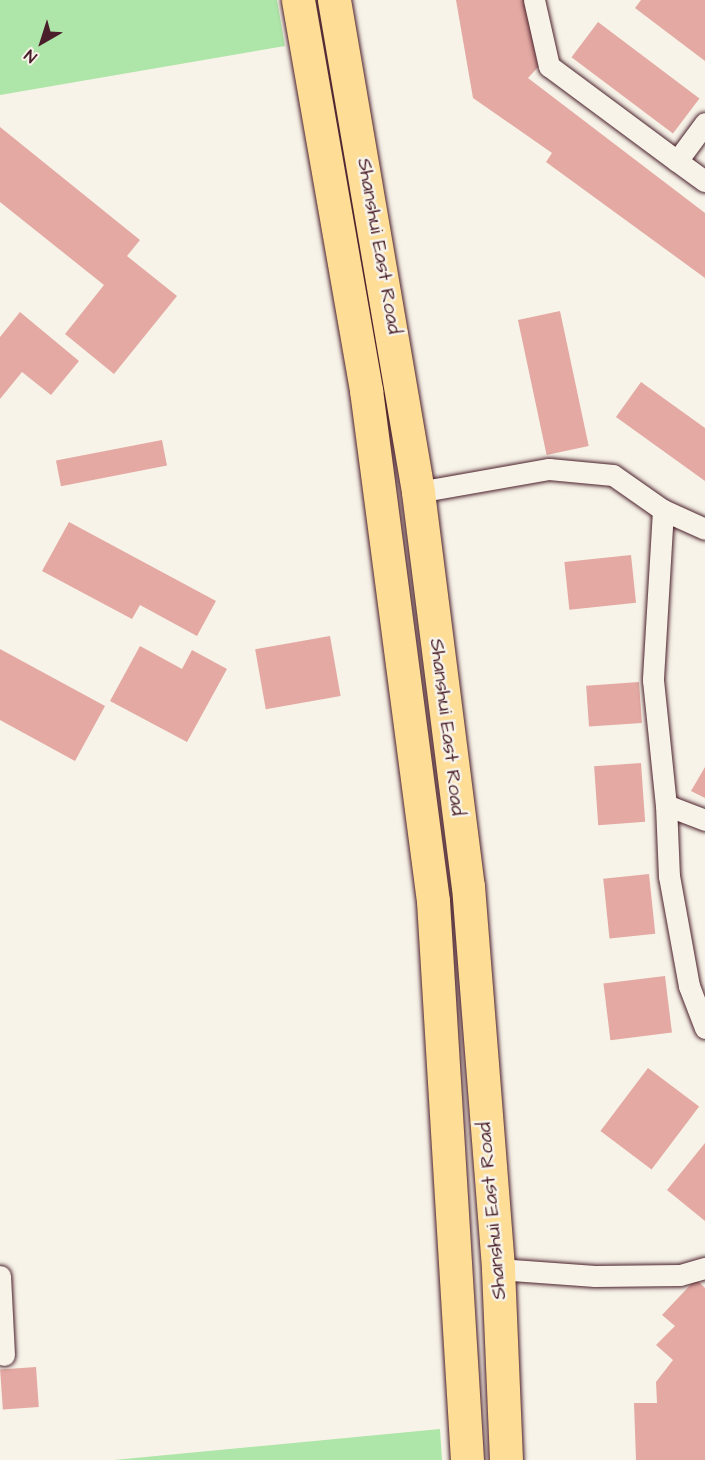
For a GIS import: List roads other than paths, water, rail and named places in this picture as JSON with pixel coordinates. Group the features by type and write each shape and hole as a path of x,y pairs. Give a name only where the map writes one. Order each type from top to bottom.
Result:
{"highway":[{"name":"Shanshui East Road","path":"298,0 366,390 433,901 467,1460"},
{"name":"Shanshui East Road","path":"334,0 418,492 468,886 498,1269 506,1460"}],"street":[{"path":"534,0 549,66 705,182"},
{"path":"677,160 705,123"},
{"path":"418,492 549,469 613,476 663,510 705,529"},
{"path":"663,510 653,680 666,805 669,876 689,986 705,1028"},
{"path":"666,805 705,820"},
{"path":"498,1269 595,1276 680,1275 705,1268"},
{"path":"0,1276 4,1355"}]}
